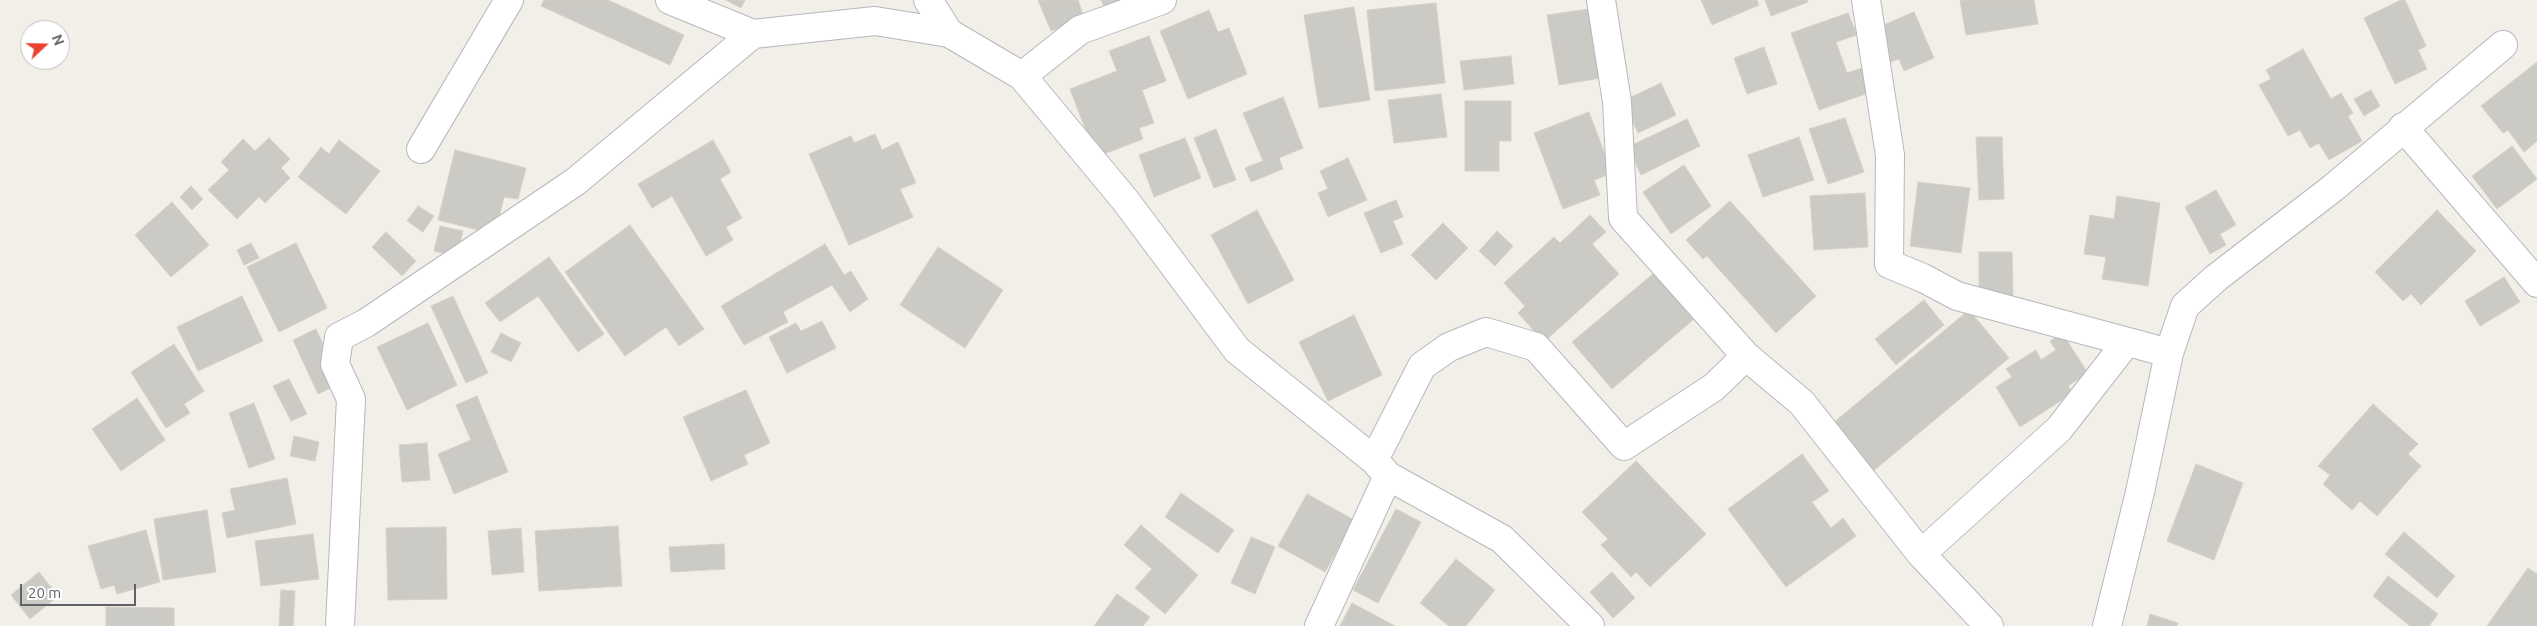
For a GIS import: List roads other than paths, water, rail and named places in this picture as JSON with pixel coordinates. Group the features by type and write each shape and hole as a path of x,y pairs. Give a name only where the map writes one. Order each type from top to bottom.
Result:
{"street":[{"path":"421,148 509,0"},
{"path":"670,0 753,34 875,21 948,33 1022,76 1125,200 1237,350 1381,468 1502,539 1590,626"},
{"path":"928,0 948,33"},
{"path":"1022,76 1080,30 1162,0"},
{"path":"1601,0 1617,102 1624,218 1746,356 1802,403 1921,554 1989,626"},
{"path":"1866,0 1890,154 1889,264 1923,278 1957,296 2126,343 2169,353"},
{"path":"340,626 351,400 335,364 339,337 366,324 575,182 753,34"},
{"path":"2107,626 2140,492 2169,353 2186,306 2216,278 2333,188 2502,45"},
{"path":"2404,127 2537,283"},
{"path":"1319,626 1333,600 1381,468 1422,366 1449,347 1486,332 1536,347 1624,446 1714,387 1746,356"},
{"path":"1921,554 2059,429 2126,343"}]}
